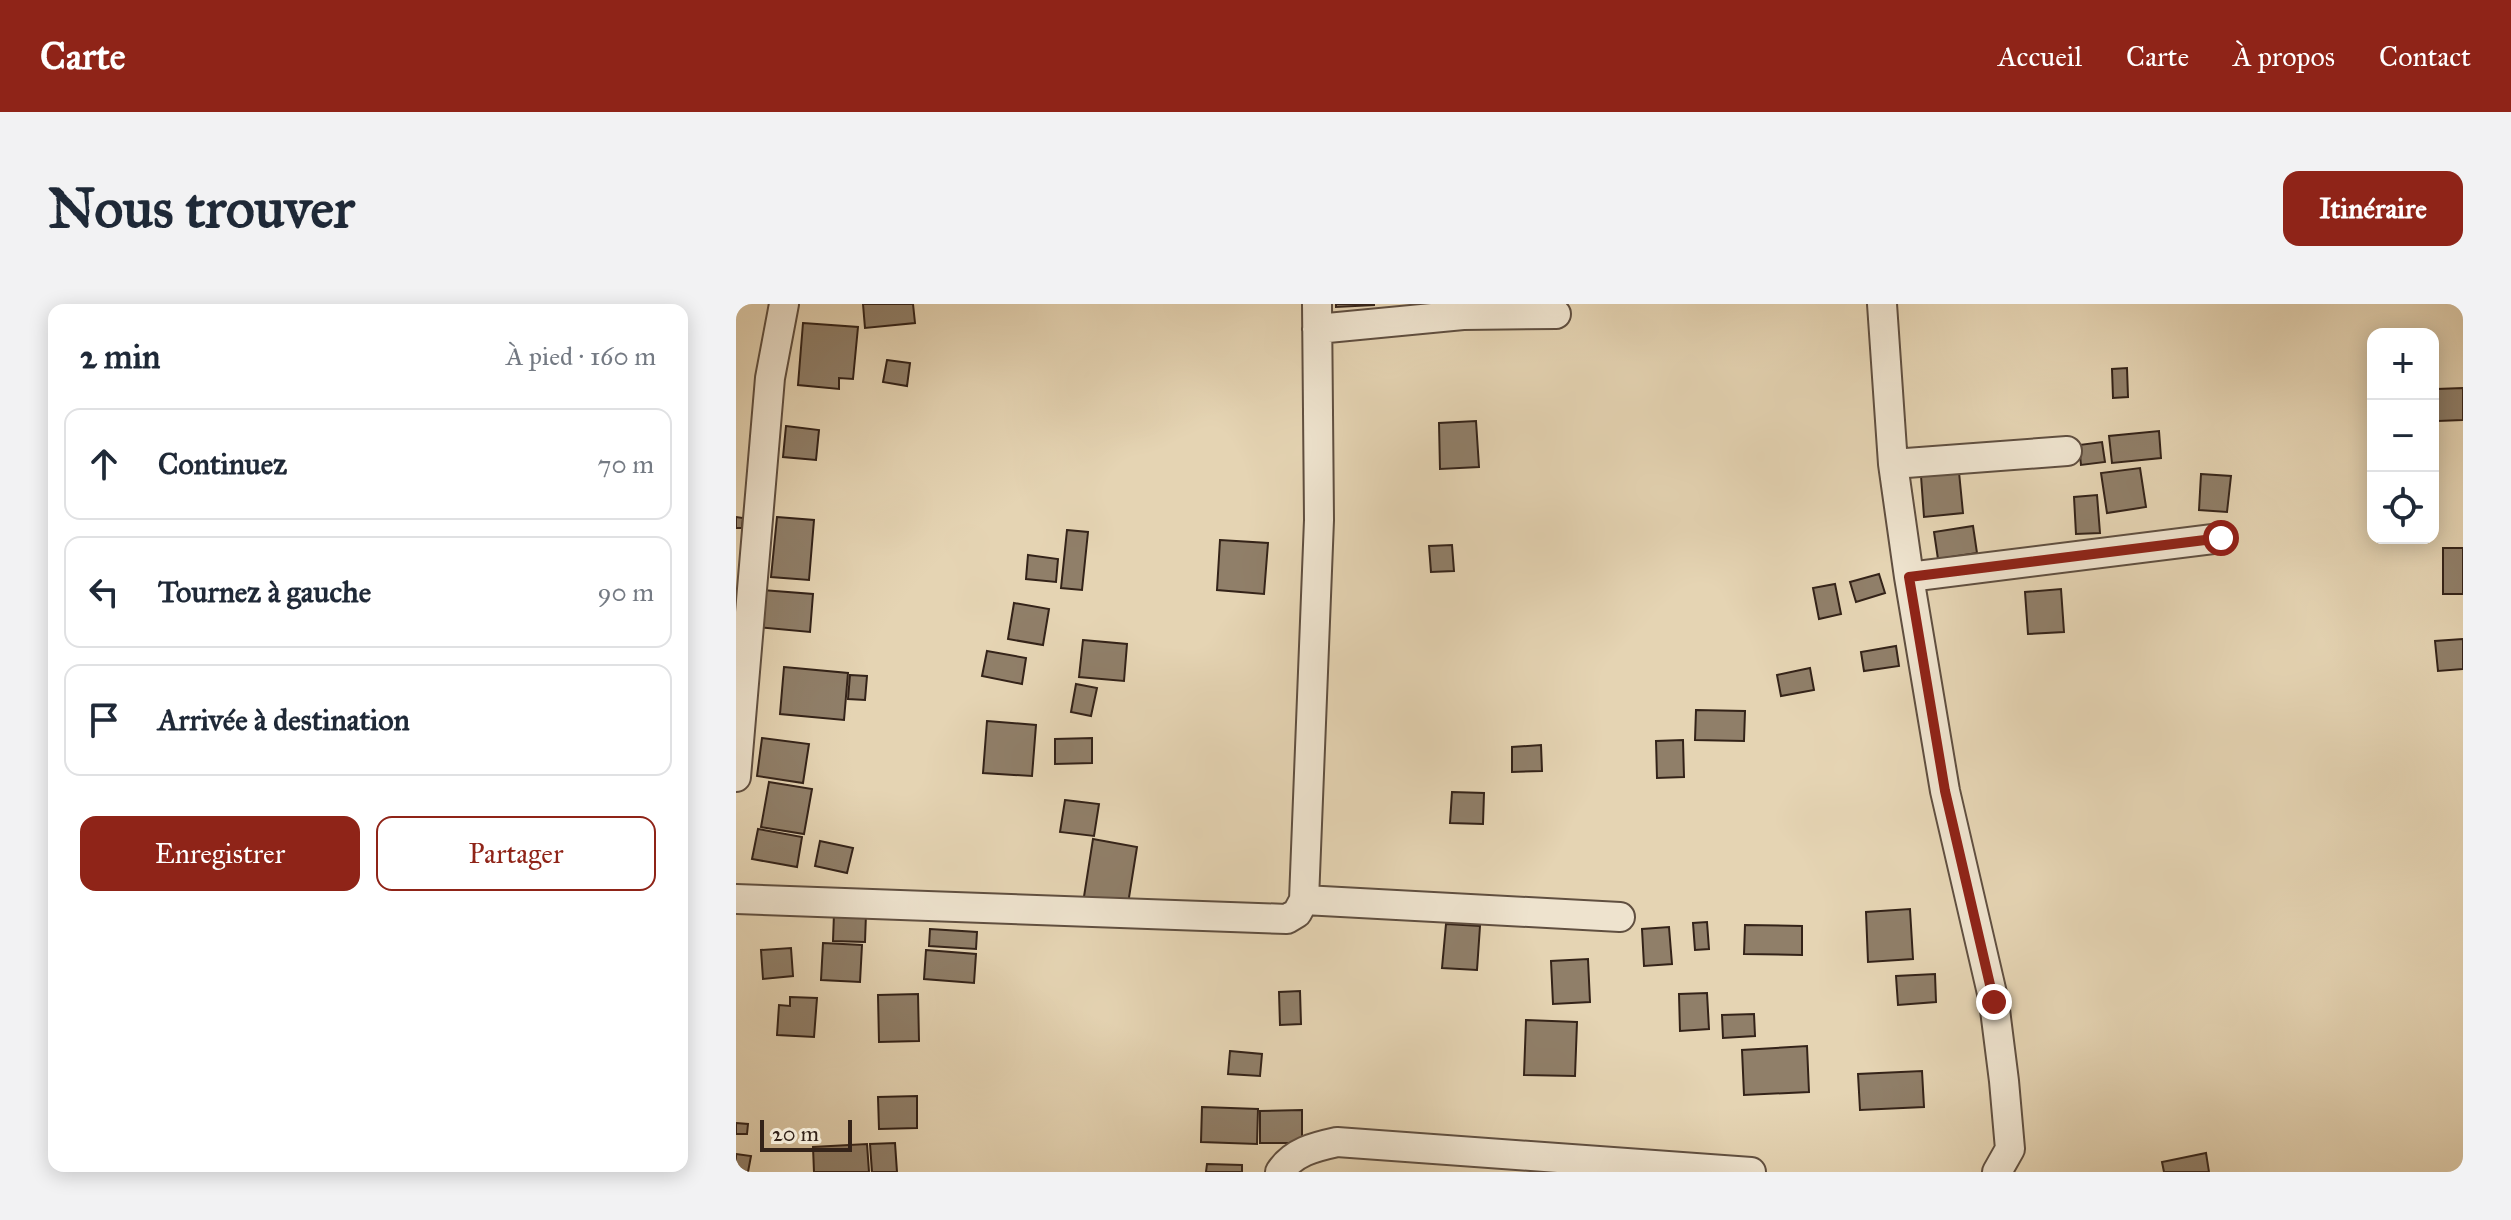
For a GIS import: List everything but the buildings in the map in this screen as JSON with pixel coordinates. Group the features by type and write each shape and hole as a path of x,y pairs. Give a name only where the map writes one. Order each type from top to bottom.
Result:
{"street":[{"path":"736,777 770,378 784,304"},
{"path":"1882,304 1893,464 1909,577 1945,791 1994,1002 2010,1149 1997,1172"},
{"path":"736,899 1287,919 1297,913 1304,900 1319,520 1317,317 1556,314"},
{"path":"1893,464 2067,451"},
{"path":"1909,577 2221,538"},
{"path":"1304,900 1620,917"},
{"path":"1280,1172 1287,1161 1310,1148 1337,1142 1751,1172"}],"route":[{"path":"1994,1002 1945,791 1909,577 2221,538"}]}
